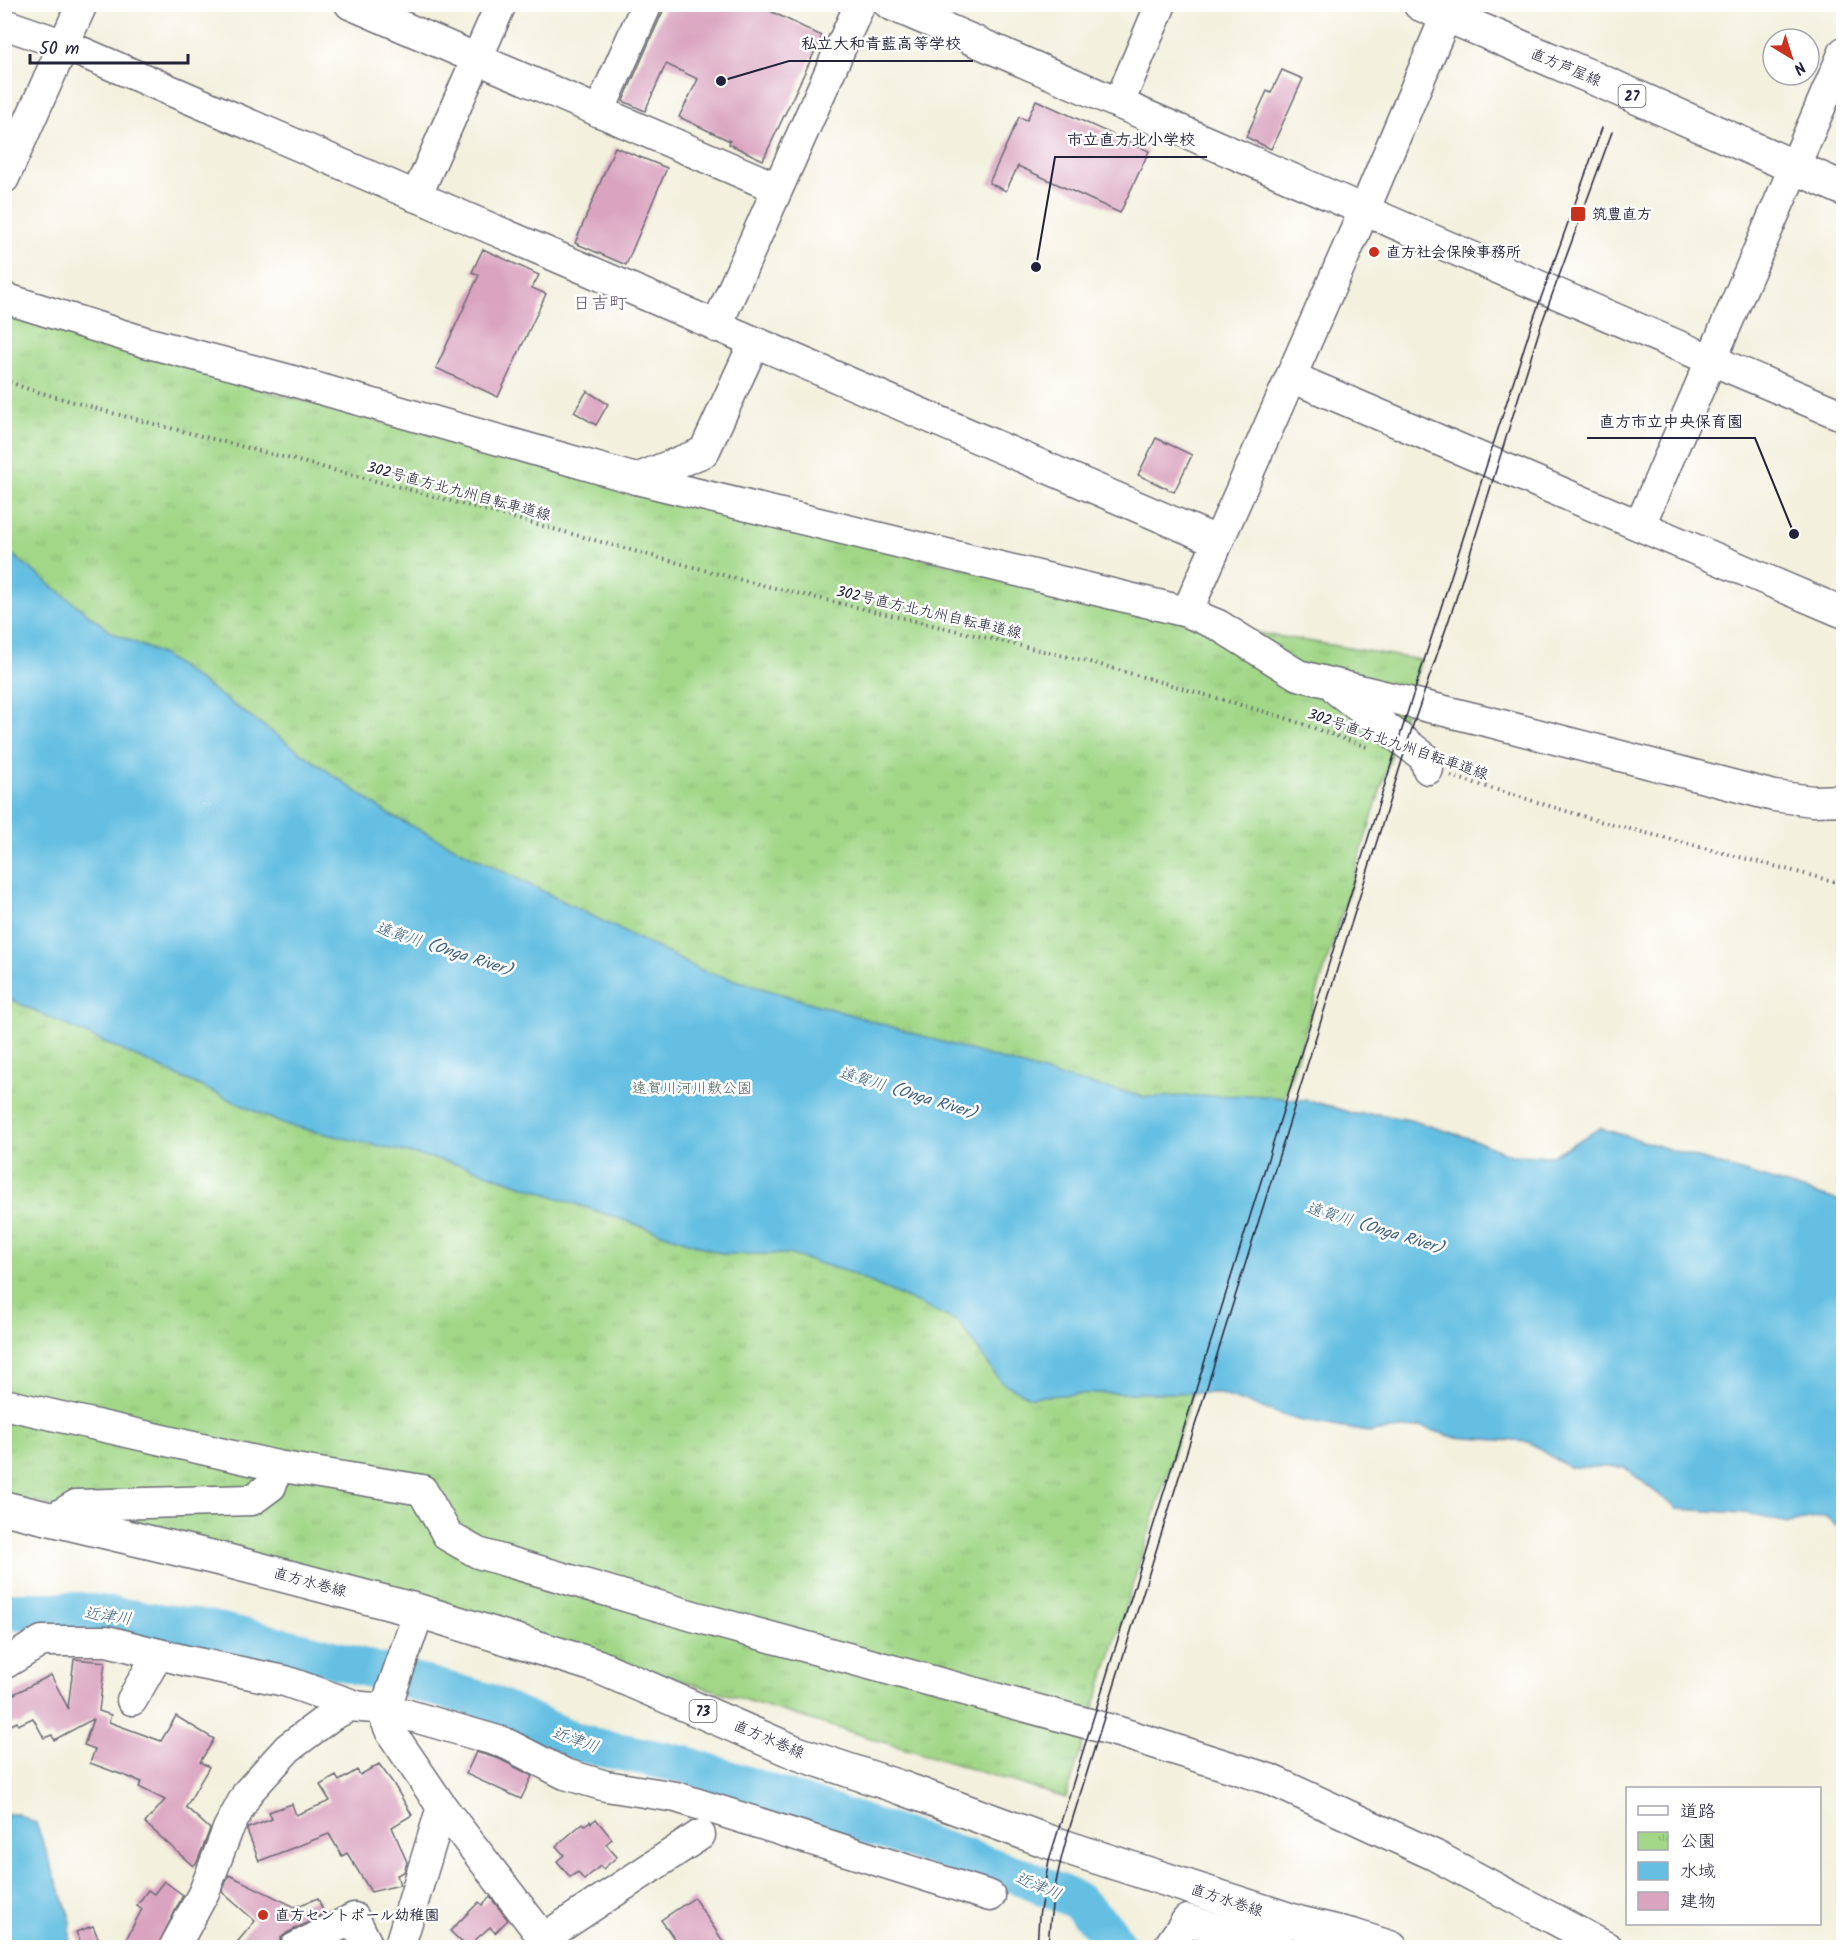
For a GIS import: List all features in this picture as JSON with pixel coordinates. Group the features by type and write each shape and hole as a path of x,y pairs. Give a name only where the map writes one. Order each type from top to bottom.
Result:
{"main road":[{"name":"直方芦屋線","path":"1439,8 1844,189"},
{"name":"直方水巻線","path":"4,1508 224,1560 419,1611 597,1666 797,1753 902,1788 1044,1840 1352,1942 1390,1947"}],"street":[{"path":"4,178 82,4"},
{"path":"350,4 777,188"},
{"path":"416,197 501,4"},
{"path":"599,112 647,4"},
{"path":"716,327 860,4"},
{"path":"889,4 1364,211 1844,416"},
{"path":"1119,103 1161,4"},
{"path":"1187,612 1364,211 1439,8"},
{"path":"4,24 65,45 1217,541"},
{"path":"1640,525 1844,52"},
{"path":"4,298 145,342 293,381 636,479 1187,612 1218,625 1298,675 1327,683 1494,723 1774,796 1813,801 1844,800"},
{"path":"636,479 704,452 754,343"},
{"path":"1290,377 1844,613"},
{"path":"1327,683 1424,757 1428,769"},
{"path":"4,1404 278,1466 422,1490 448,1536 477,1553 693,1616 1119,1732 1269,1779 1434,1855 1608,1947"},
{"path":"53,1519 76,1505 252,1500 271,1486 278,1466"},
{"path":"419,1611 388,1704 386,1718 391,1731 442,1807 547,1943 700,1835"},
{"path":"4,1642 79,1624 237,1656 285,1681"},
{"path":"4,1664 42,1641 107,1641 285,1681 356,1706"},
{"path":"132,1700 158,1654"},
{"path":"174,1947 204,1892 228,1829 248,1792 288,1748 331,1716 350,1706 388,1704 505,1743 565,1774 606,1786 676,1797 990,1896"},
{"path":"376,1947 401,1940 442,1807"},
{"path":"295,1947 354,1918 369,1947"},
{"path":"1170,1947 1187,1920 1281,1947"}],"path":[{"name":"302号直方北九州自転車道線","path":"4,380 112,413 396,486 741,580 1094,663 1282,717 1372,749"},
{"name":"302号直方北九州自転車道線","path":"1428,769 1599,821 1844,884"}],"green space":[{"name":"遠賀川河川敷公園","path":"5,309 265,391 625,485 1158,616 1421,660 1066,1798 419,1600 5,1494"}],"water":[{"name":"遠賀川 (Onga River)","path":"4,548 111,632 163,655 390,815 701,970 1060,1077 1146,1097 1255,1095 1312,1101 1355,1114 1377,1114 1410,1120 1472,1139 1511,1155 1552,1156 1600,1128 1843,1202 1843,1532 1825,1516 1788,1523 1745,1513 1677,1509 1624,1467 1568,1467 1529,1442 1453,1437 1423,1427 1369,1432 1298,1420 1217,1393 1095,1393 1030,1397 1001,1382 959,1322 848,1272 788,1254 723,1254 465,1166 283,1124 5,997"},
{"path":"5,1814 17,1814 36,1823 70,1918 70,1947 5,1947"}],"building":[{"path":"664,4 770,4 768,10 822,36 763,160 729,144 730,141 679,117 698,79 666,64 645,111 623,101 663,11"},
{"path":"1282,70 1303,79 1271,149 1246,137 1267,91 1271,93"},
{"path":"1036,100 1149,151 1120,213 1018,166 1006,191 989,183 1019,117 1027,120"},
{"path":"615,147 667,168 626,265 575,243"},
{"path":"483,249 539,275 532,288 546,294 498,397 436,368 479,275 472,272"},
{"path":"587,391 608,404 596,425 574,412"},
{"path":"1156,438 1192,455 1174,492 1138,475"},
{"path":"74,1659 105,1662 99,1711 111,1715 109,1722 161,1741 176,1716 214,1739 200,1762 209,1767 186,1807 210,1829 197,1862 193,1866 145,1823 165,1800 139,1787 142,1782 90,1763 95,1749 84,1745 93,1719 54,1740 52,1735 44,1738 33,1718 4,1728 4,1699 51,1675 68,1708"},
{"path":"476,1752 499,1759 532,1776 521,1799 466,1774"},
{"path":"379,1764 412,1815 392,1827 407,1862 404,1872 397,1875 400,1885 371,1892 347,1853 342,1856 329,1834 259,1861 248,1828 272,1819 269,1812 292,1804 296,1815 330,1801 320,1785 336,1776 339,1781 357,1770 360,1775"},
{"path":"596,1819 612,1839 606,1844 617,1857 603,1869 600,1866 584,1880 578,1872 570,1877 557,1861 564,1855 556,1846 583,1823 585,1825"},
{"path":"229,1875 295,1907 318,1898 324,1914 287,1933 278,1945 233,1947 255,1921 222,1892"},
{"path":"164,1881 183,1895 158,1945 156,1947 122,1947 142,1909 137,1905 148,1890 154,1894"},
{"path":"490,1897 508,1920 495,1933 490,1927 467,1947 450,1931 479,1902 482,1905"},
{"path":"694,1898 727,1947 680,1947 661,1920"},
{"path":"93,1926 102,1947 83,1947 76,1932"}],"waterway":[{"name":"近津川","path":"4,1611 79,1611 209,1629 322,1656 485,1701 582,1744 686,1765 1026,1878 1077,1901 1109,1932 1118,1948"}],"tram line":[{"path":"1037,1948 1039,1916 1049,1860 1405,720 1532,323 1602,128"},
{"path":"1048,1948 1055,1886 1070,1827 1414,722 1455,602 1541,325 1612,132"}],"place":[{"name":"私立大和青藍高等学校","path":"721,81"},
{"name":"筑豊直方","path":"1578,214"},
{"name":"直方社会保険事務所","path":"1374,252"},
{"name":"市立直方北小学校","path":"1036,267"},
{"name":"直方市立中央保育園","path":"1794,534"},
{"name":"直方セントポール幼稚園","path":"263,1915"}],"district":[{"name":"日吉町","path":"600,303"}]}
